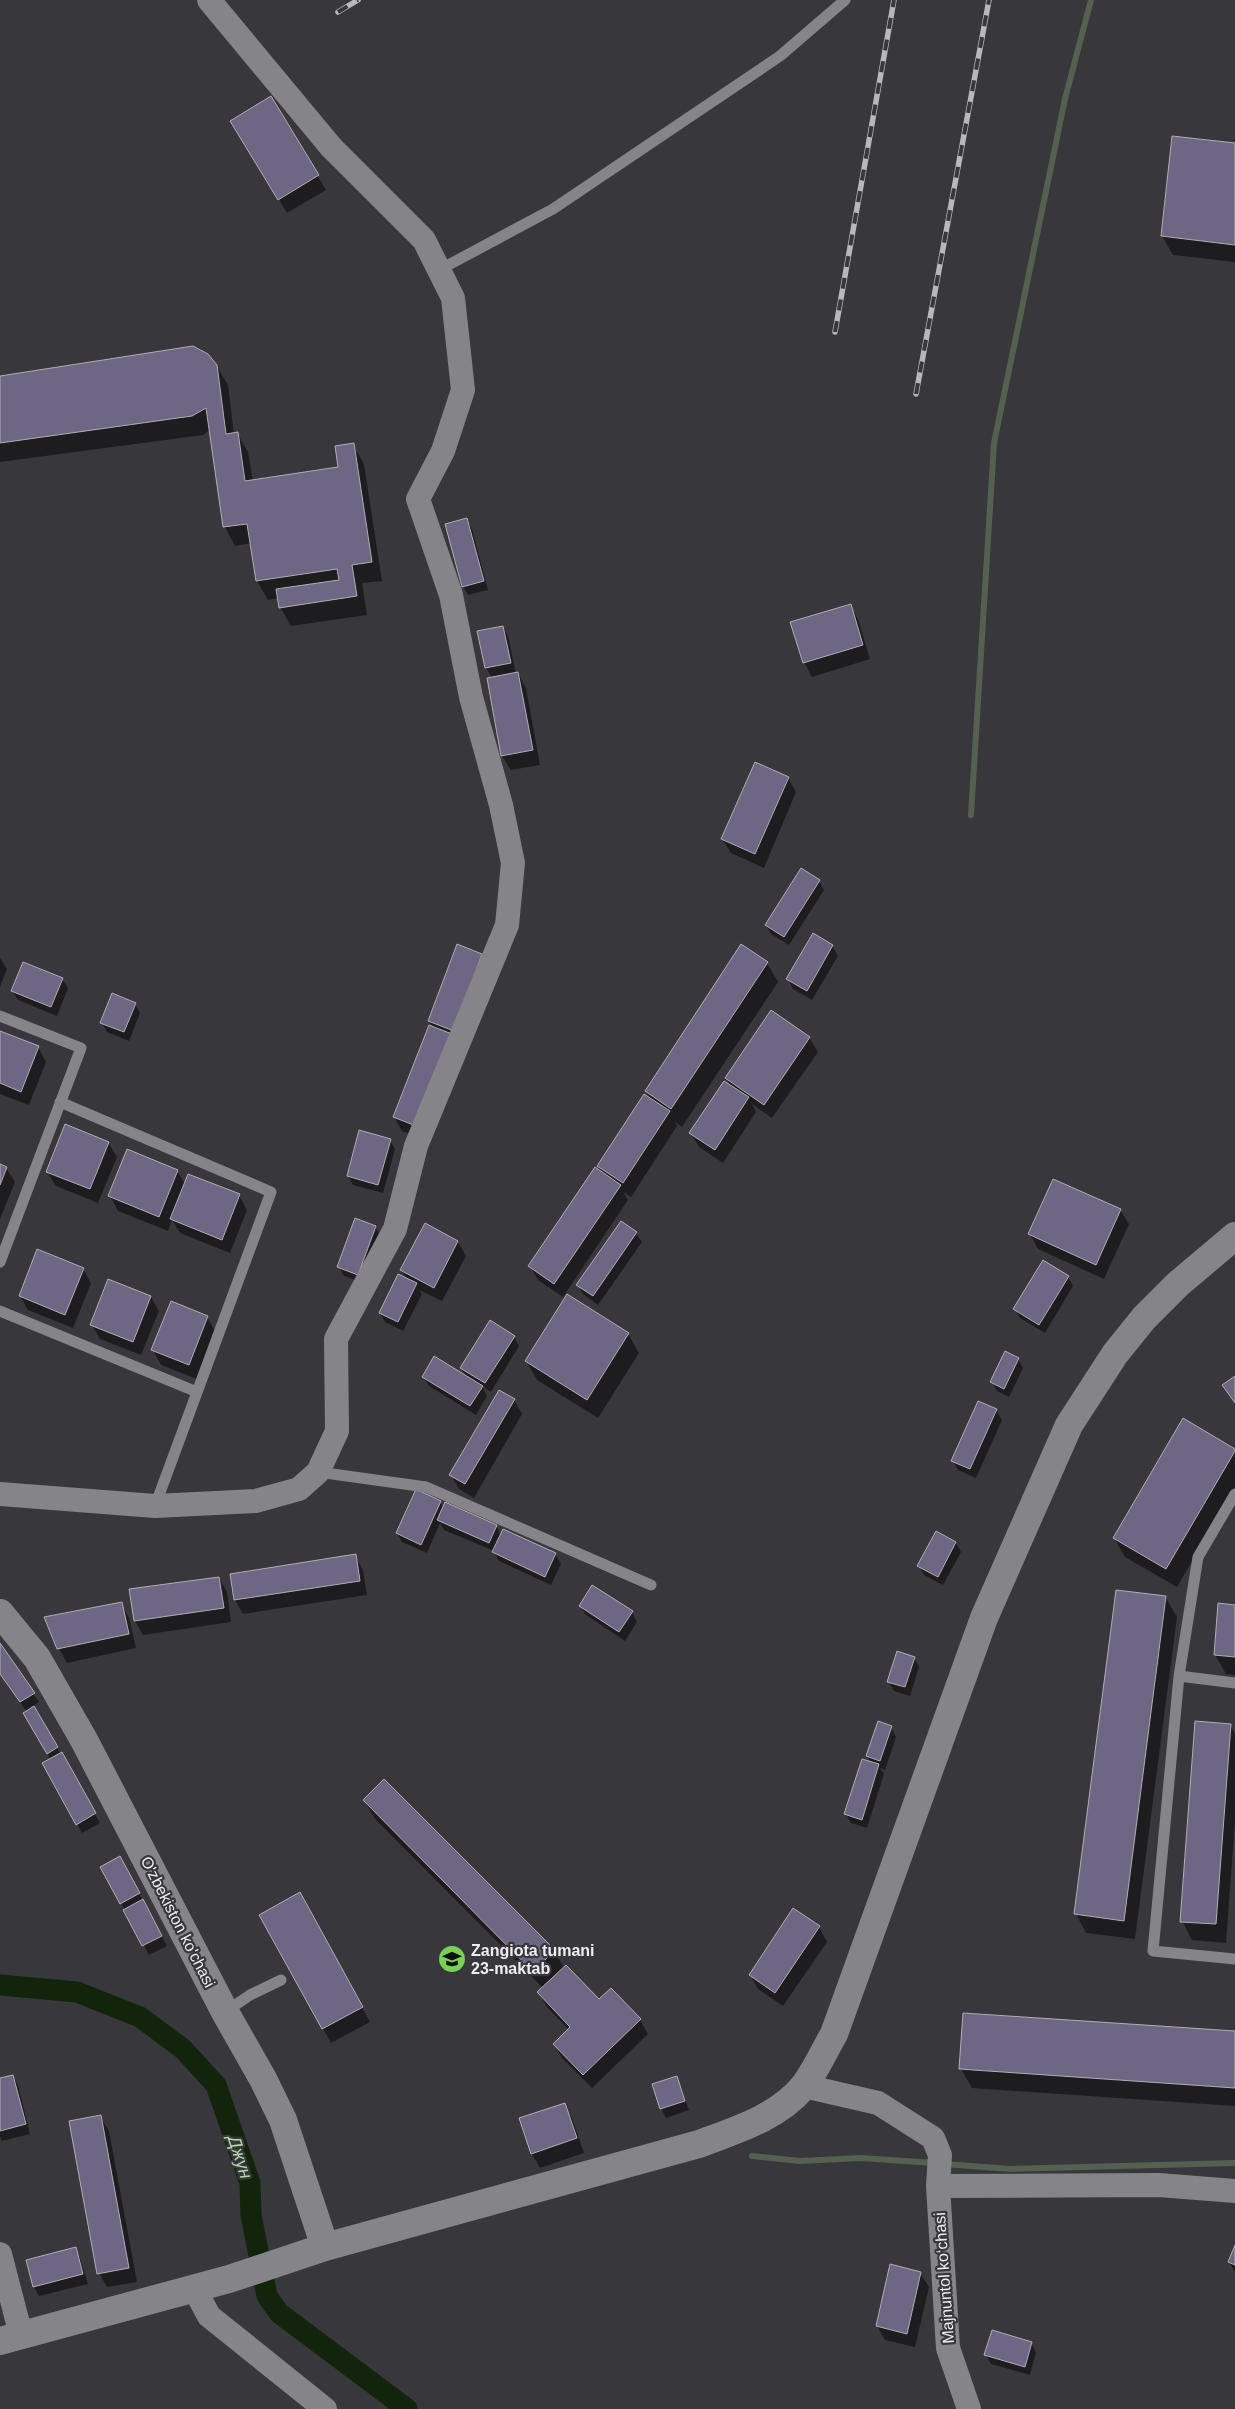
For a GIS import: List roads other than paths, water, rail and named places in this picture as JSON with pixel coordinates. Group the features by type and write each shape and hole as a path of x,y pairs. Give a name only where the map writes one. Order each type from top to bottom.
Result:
{"main road":[{"path":"10,2338 229,2279 325,2246 700,2144 738,2129 784,2107 804,2086 834,2034 984,1618 1051,1461 1069,1425 1115,1354 1144,1318 1178,1284 1235,1236"},
{"name":"O'zbekiston ko'chasi","path":"0,1613 37,1658 84,1740 225,2012 263,2079 282,2120 325,2246"}],"street":[{"path":"0,1494 155,1506 256,1501 299,1489 318,1472 337,1431 336,1339 395,1229 416,1146 507,925 513,863 502,805 471,698 451,595 418,499 443,451 463,390 453,298 424,240 331,146 209,0"},
{"path":"804,2086 878,2103 933,2138 939,2171 1235,2191"},
{"name":"Majnuntol ko‘chasi","path":"939,2171 948,2348 969,2409"},
{"path":"0,2254 10,2338"},
{"path":"194,2288 209,2316 325,2409"}],"lane":[{"path":"439,270 554,210 780,56 845,0"},
{"path":"0,1016 81,1048 4,1236 0,1262"},
{"path":"60,1102 271,1192 155,1506"},
{"path":"0,1311 197,1392"},
{"path":"318,1472 426,1487 651,1585"},
{"path":"1235,1494 1198,1557 1179,1676 1153,1951 1235,1959"},
{"path":"1179,1676 1235,1683"},
{"path":"225,2012 250,1995 281,1980"}],"waterway":[{"path":"971,815 994,443 1065,99 1091,0"},
{"name":"Джун","path":"0,1985 77,1992 140,2017 183,2049 216,2085 250,2183 251,2215 267,2296 279,2313 407,2409"},
{"path":"752,2156 800,2161 861,2158 934,2163"},
{"path":"944,2164 1011,2169 1235,2163"}],"railway":[{"path":"338,12 358,0"},
{"path":"835,332 894,0"},
{"path":"916,394 989,0"}],"place":[{"name":"Zangiota tumani 23-maktab","path":"452,1959"}]}
